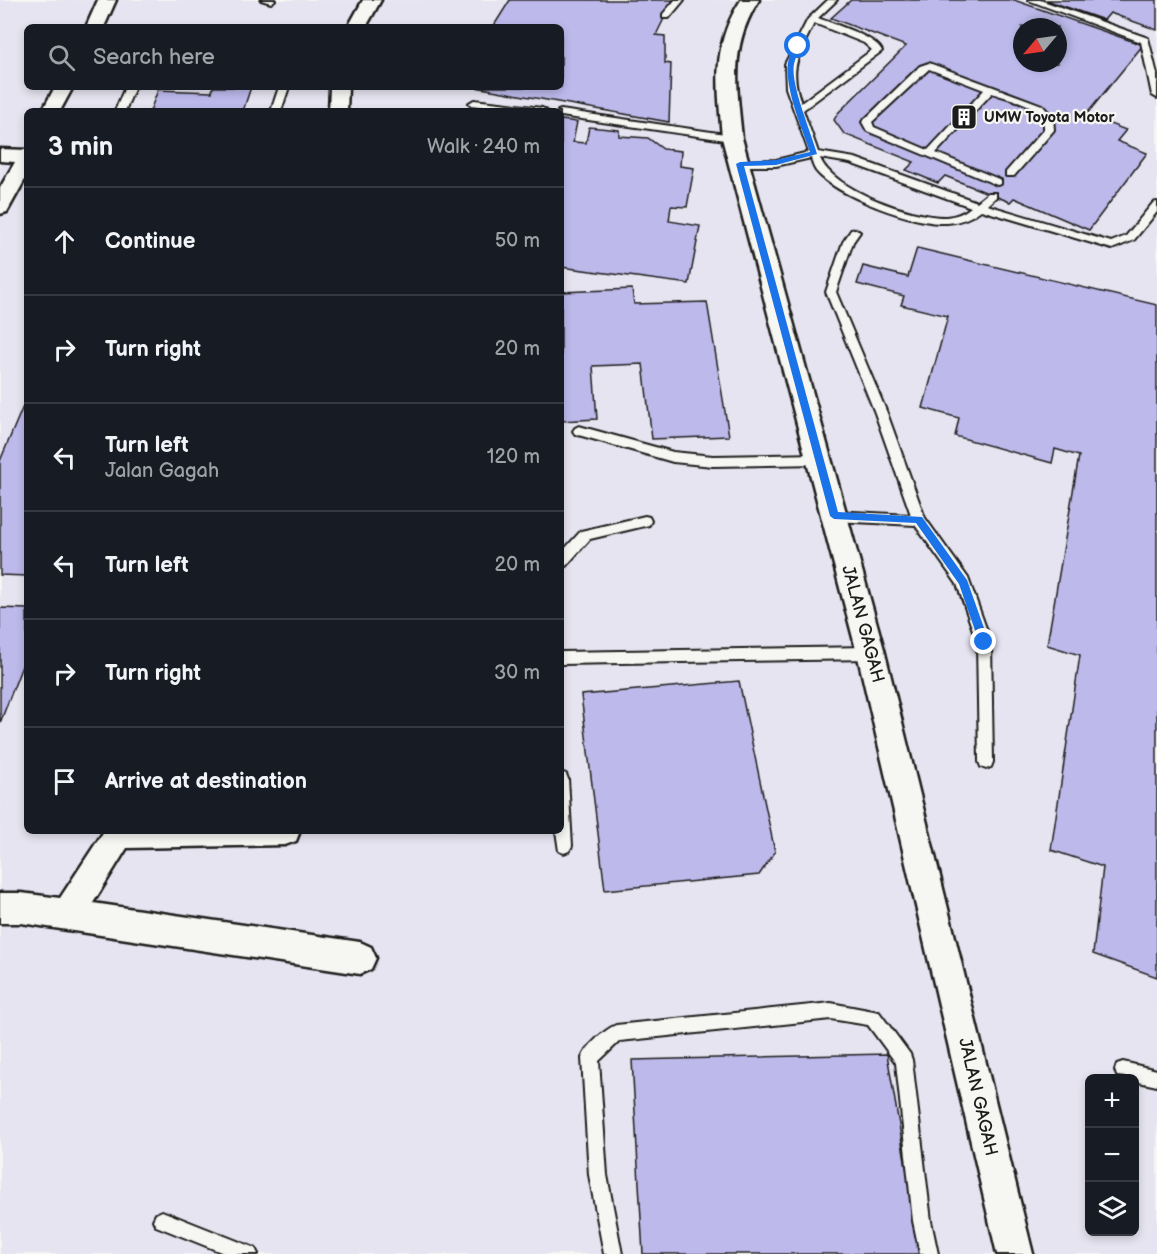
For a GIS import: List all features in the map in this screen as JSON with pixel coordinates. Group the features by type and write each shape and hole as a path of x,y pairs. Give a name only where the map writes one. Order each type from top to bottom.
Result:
{"street":[{"path":"99,24 107,0"},
{"path":"359,24 372,0"},
{"name":"JALAN GAGAH","path":"750,0 730,34 726,62 732,138 871,653 1015,1254"},
{"path":"53,108 62,90"},
{"path":"338,108 339,90"},
{"path":"0,155 24,157"},
{"path":"0,207 24,163"},
{"path":"67,915 119,834"},
{"path":"0,908 67,915 360,958"}],"lane":[{"path":"265,0 271,0"},
{"path":"666,16 680,0"},
{"path":"832,0 812,19 790,64 791,88 800,108 819,168 831,180 894,210 947,220 967,216 992,195"},
{"path":"1032,0 1145,40 1157,95"},
{"path":"800,108 877,51 876,47 867,41 812,19"},
{"path":"997,182 870,129 867,122 926,66 990,89 1039,107 1047,113 1051,123 1049,130 1010,174"},
{"path":"930,154 990,89"},
{"path":"121,108 129,90"},
{"path":"277,108 283,90"},
{"path":"474,103 516,108"},
{"path":"564,113 732,138"},
{"path":"740,164 776,163 814,154 852,160 979,206 1112,246 1130,238 1157,205"},
{"path":"855,232 848,242 831,292 881,413 919,520 963,582 984,642 986,762"},
{"path":"579,431 673,457 713,461 818,459"},
{"path":"834,516 919,520"},
{"path":"564,559 586,535 645,521"},
{"path":"564,658 871,653"},
{"path":"563,834 564,846"},
{"path":"613,1254 598,1175 590,1058 616,1033 831,1011 873,1018 904,1060 922,1221 929,1254"},
{"path":"1123,1070 1157,1078"},
{"path":"162,1220 249,1254"}],"shaded area":[{"path":"0,0 1157,0 1157,1254 0,1254"}],"building":[{"path":"510,0 673,0 656,35 665,36 665,63 671,64 669,122 492,90 564,90 564,24 495,24"},
{"name":"UMW Toyota Motor","path":"851,0 1014,0 1066,18 1013,18 1013,72 1067,72 1067,18 1143,45 1086,115 1126,130 1117,141 1147,153 1089,230 1014,198 1010,202 945,176 938,183 906,170 914,162 844,134 834,120 838,113 906,46 831,18"},
{"path":"1046,0 1157,0 1157,30 1110,13 1104,20"},
{"path":"158,90 212,92 212,90 250,90 244,108 151,108"},
{"path":"564,120 577,122 573,142 586,143 589,127 619,130 619,136 648,138 663,149 681,151 680,166 694,168 687,207 671,206 669,221 700,226 689,284 564,267"},
{"path":"917,248 1157,305 1157,977 1093,954 1103,867 1051,850 1080,655 1047,645 1079,456 1055,449 1052,463 955,436 959,418 923,408 948,316 901,305 904,296 857,284 863,266 908,277"},
{"path":"632,289 634,304 707,302 729,436 652,439 643,364 593,366 597,419 564,421 564,292"},
{"path":"24,404 24,576 0,575 0,461"},
{"path":"0,608 24,609 24,661 0,723"},
{"path":"739,681 775,852 759,875 605,890 581,695"},
{"path":"887,1054 921,1254 643,1254 632,1060"}],"place":[{"name":"UMW Toyota Motor","path":"964,117"}],"route":[{"path":"798,46 790,64 791,88 800,108 814,154 776,163 740,164 834,516 919,520 963,582 984,642"}]}
